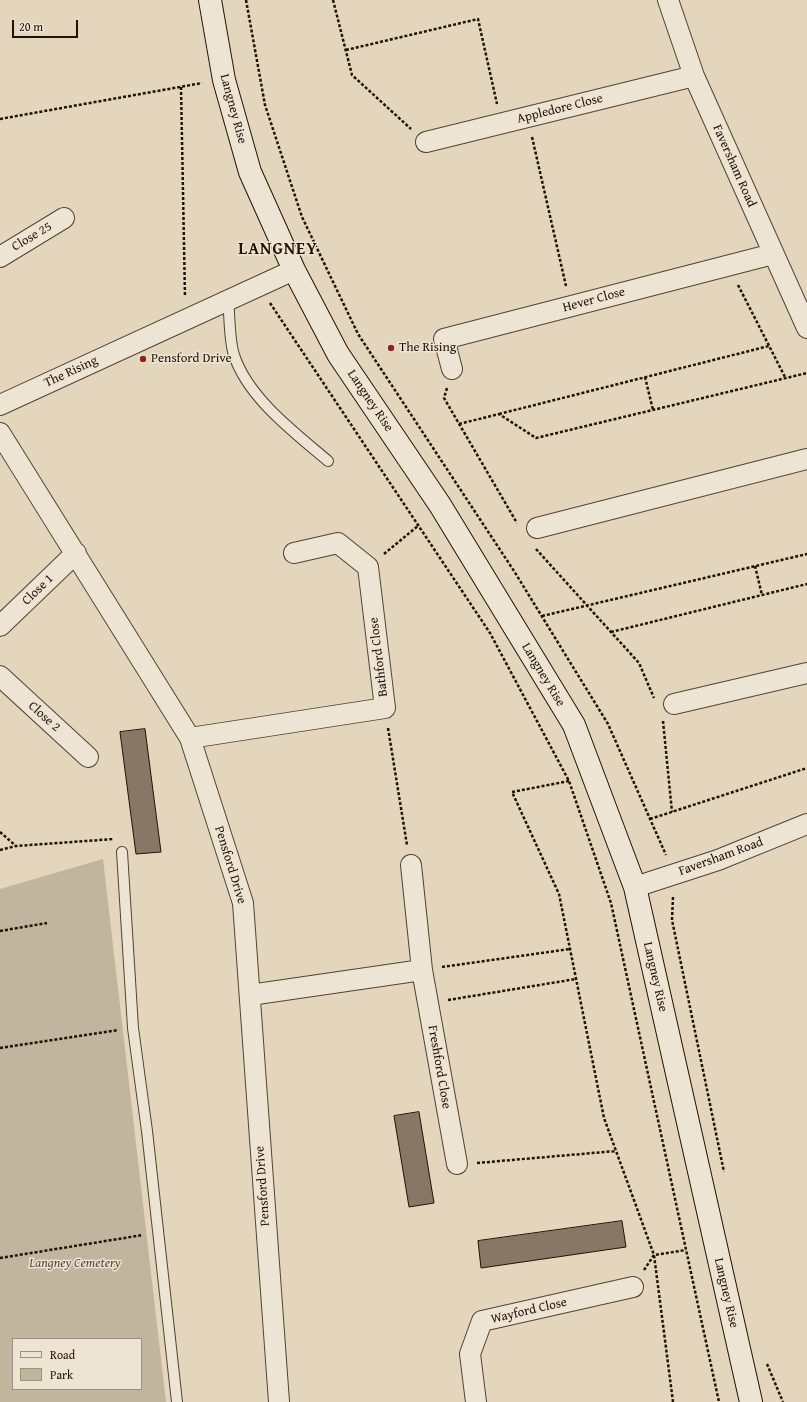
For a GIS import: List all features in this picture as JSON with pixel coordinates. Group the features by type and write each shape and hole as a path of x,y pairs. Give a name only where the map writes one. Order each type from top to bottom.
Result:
{"main road":[{"name":"Langney Rise","path":"210,0 224,80 250,172 294,270 338,354 440,505 574,725 634,887 751,1402"}],"street":[{"name":"Faversham Road","path":"668,0 694,76 807,328"},
{"name":"Appledore Close","path":"426,142 694,76"},
{"name":"Close 25","path":"0,257 64,218"},
{"name":"Hever Close","path":"452,369 444,339 773,254"},
{"name":"The Rising","path":"0,405 294,270"},
{"name":"Pensford Drive","path":"0,433 190,738 243,903 279,1402"},
{"path":"528,528 807,459"},
{"path":"294,553 338,543 368,567"},
{"name":"Close 1","path":"0,626 76,553"},
{"name":"Bathford Close","path":"190,738 385,708 368,567"},
{"path":"663,707 807,673"},
{"name":"Close 2","path":"0,676 88,757"},
{"name":"Faversham Road","path":"634,887 718,860 807,824"},
{"name":"Freshford Close","path":"410,865 422,970 457,1164"},
{"path":"250,995 422,970"},
{"name":"Wayford Close","path":"476,1402 470,1354 482,1321 633,1287"}],"lane":[{"path":"228,300 233,354 244,376 260,398 290,428 328,461"},
{"path":"122,852 133,1028 177,1402"}],"path":[{"path":"333,0 352,75 426,142"},
{"path":"346,50 478,19 501,124"},
{"path":"0,119 224,80"},
{"path":"181,87 186,320"},
{"path":"527,117 571,306"},
{"path":"728,266 786,378"},
{"path":"259,286 490,633 568,781 611,903 719,1402"},
{"path":"459,424 769,346"},
{"path":"452,369 444,398 459,424 528,528"},
{"path":"499,414 536,438 807,374"},
{"path":"645,377 653,410"},
{"path":"368,567 419,525"},
{"path":"535,547 639,663 663,707 672,812"},
{"path":"542,616 807,554"},
{"path":"755,566 762,595"},
{"path":"611,632 807,584"},
{"path":"385,708 410,865"},
{"path":"650,819 807,768"},
{"path":"568,781 512,792 559,894 604,1118 654,1255 673,1402"},
{"path":"0,832 16,846"},
{"path":"0,850 16,846 114,838 122,852"},
{"path":"0,931 47,923"},
{"path":"422,970 570,950"},
{"path":"428,1004 576,979"},
{"path":"0,1048 133,1028"},
{"path":"457,1164 616,1151"},
{"path":"0,1258 158,1232"},
{"path":"633,1287 654,1255 686,1250"}],"green space":[{"name":"Langney Cemetery","path":"103,859 166,1402 0,1402 0,889"}],"building":[{"path":"145,729 161,852 136,854 120,732"},
{"path":"419,1112 434,1203 409,1207 394,1116"},
{"path":"622,1221 626,1247 481,1268 478,1241"}],"place":[{"name":"The Rising","path":"391,348"},
{"name":"Pensford Drive","path":"143,359"}],"district":[{"name":"LANGNEY","path":"278,250"}]}
